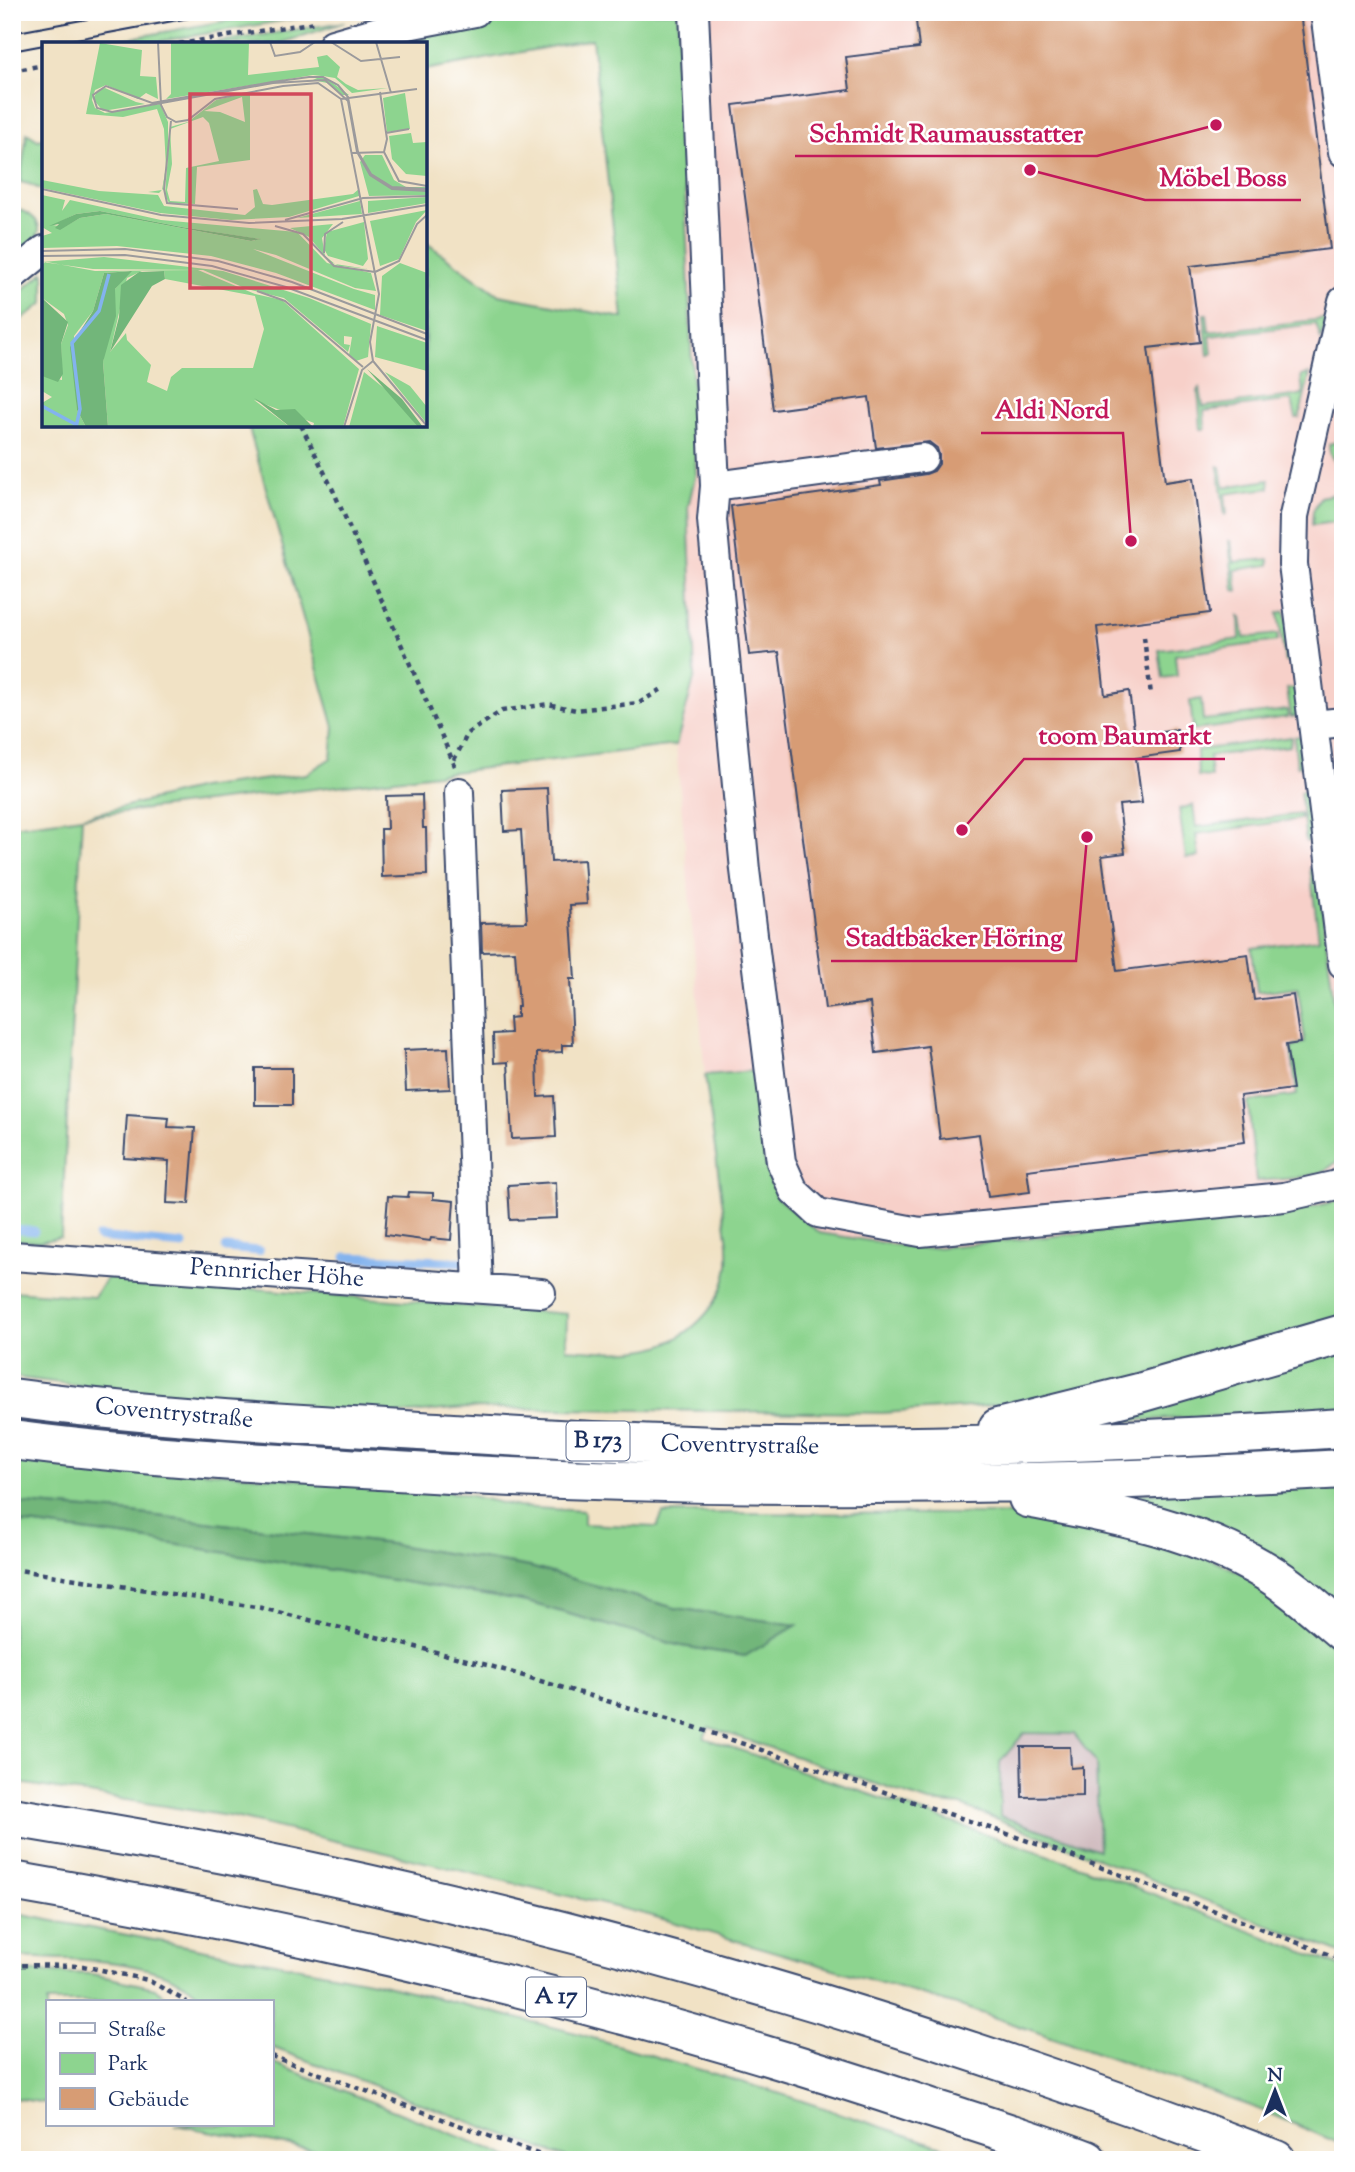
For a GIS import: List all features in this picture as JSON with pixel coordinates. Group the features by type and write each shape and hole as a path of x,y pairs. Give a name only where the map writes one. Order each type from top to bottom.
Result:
{"highway":[{"path":"925,1446 1139,1393 1343,1334"},
{"name":"Coventrystraße","path":"12,1398 271,1423 645,1444 839,1448 1180,1438 1343,1428"},
{"name":"B 173","path":"12,1440 271,1464 469,1476 660,1483 954,1484 1179,1479 1343,1469"},
{"path":"954,1484 1158,1524 1198,1538 1268,1572 1343,1632"},
{"path":"12,1817 318,1873 631,1949 924,2035 1145,2110 1276,2160"},
{"name":"A 17","path":"12,1881 251,1925 594,2006 791,2062 1087,2160"}],"street":[{"path":"331,32 382,30 475,12"},
{"path":"694,12 715,486 712,520 745,870 781,1162 794,1191 818,1213 920,1232 1284,1197 1337,1185 1343,1181"},
{"path":"1325,12 1343,152"},
{"path":"12,276 42,252"},
{"path":"1343,301 1294,516 1293,564 1314,725 1332,786 1343,964"},
{"path":"715,486 923,458"},
{"path":"1314,725 1343,722"},
{"path":"458,792 478,1288"},
{"name":"Pennricher Höhe","path":"12,1256 541,1293"}],"path":[{"path":"204,42 331,32"},
{"path":"12,71 42,65"},
{"path":"12,82 20,124 12,177"},
{"path":"303,427 454,760 458,792"},
{"path":"1144,637 1152,695"},
{"path":"454,760 468,733 502,711 548,704 576,710 639,703 663,689"},
{"path":"12,1569 261,1608 487,1665 694,1727 1066,1854 1343,1960"},
{"path":"12,1965 83,1966 148,1980 183,2000"},
{"path":"273,2057 554,2160"}],"shaded area":[{"path":"678,12 1343,12 1343,1199 1294,1212 922,1249 820,1233 776,1197 765,1165 754,1071 705,1075 676,745 695,676 688,507 696,473"},
{"path":"1024,1733 1074,1734 1096,1763 1099,1850 999,1816 1000,1761"}],"green space":[{"path":"274,12 334,12 156,42 109,42"},
{"path":"545,12 678,12 696,473 688,507 695,676 676,745 82,817 200,788 306,774 331,758 334,727 249,427 427,427 427,243 499,295 623,318 592,39 427,70 427,42 389,42"},
{"path":"345,22 284,42 217,42"},
{"path":"27,133 38,140 42,139 42,190 20,182"},
{"path":"12,209 31,215 39,230 32,242 12,255"},
{"path":"42,274 42,304 12,326 12,299"},
{"path":"1326,298 1332,298 1321,340 1316,324 1210,336 1212,354 1208,355 1204,314 1207,314 1209,332 1325,319"},
{"path":"1310,374 1299,418 1296,418 1292,400 1204,411 1205,429 1201,429 1198,389 1200,388 1203,407 1293,396 1303,394 1301,376"},
{"path":"1343,440 1343,467 1332,458 1329,444"},
{"path":"1218,466 1221,467 1224,487 1269,480 1270,488 1225,494 1225,515"},
{"path":"1341,493 1343,521 1312,525 1313,511 1320,497"},
{"path":"1229,541 1234,562 1269,559 1269,565 1235,570 1238,591 1234,590"},
{"path":"1285,611 1292,661 1285,662 1278,613"},
{"path":"1239,616 1244,638 1277,634 1278,641 1175,655 1177,676 1163,678 1159,650 1240,639"},
{"path":"1296,688 1298,716 1291,717 1287,689"},
{"path":"1201,699 1203,720 1287,710 1288,717 1196,730 1193,728 1190,701"},
{"path":"1301,736 1304,765 1297,766 1294,737"},
{"path":"1291,737 1290,746 1209,756 1211,777 1198,776 1197,750"},
{"path":"1307,791 1314,841 1306,842 1300,792"},
{"path":"1193,805 1196,827 1300,814 1301,819 1196,834 1199,857 1186,858 1179,809"},
{"path":"82,817 61,1237 40,1242 12,1240 12,826"},
{"path":"1317,867 1343,1075 1343,1153 1327,1169 1316,1174 1256,1181 1248,1102 1297,1095 1291,1048 1305,1042 1298,987 1257,992 1252,948 1319,939 1310,868"},
{"path":"754,1071 765,1165 776,1197 820,1233 922,1249 1294,1212 1343,1199 1343,1321 1113,1385 985,1406 882,1413 466,1408 388,1415 249,1406 12,1377 12,1291 94,1297 107,1277 567,1314 566,1349 631,1351 665,1344 690,1330 710,1309 718,1297 728,1268 728,1244 705,1075"},
{"path":"1343,1345 1343,1410 1044,1425"},
{"path":"12,1455 459,1493 518,1507 584,1511 584,1524 657,1527 663,1513 990,1514 1070,1517 1152,1535 1262,1581 1343,1646 1343,1954 961,1805 929,1802 709,1727 704,1738 1080,1866 1343,1967 1343,2145 1254,2107 967,2008 649,1915 234,1817 12,1782 12,1522 130,1537 527,1602 681,1646 745,1656 796,1625 675,1608 530,1567 390,1544 124,1512 12,1503","holes":["1024,1733 1074,1734 1096,1763 1099,1850 1000,1816 1000,1762"]},
{"path":"1343,1479 1343,1616 1122,1504 1123,1495"},
{"path":"12,1503 124,1512 390,1544 530,1567 675,1608 797,1625 745,1656 681,1646 527,1602 130,1537 12,1522"},
{"path":"12,1913 374,1982 576,2033 775,2092 982,2160 572,2160 273,2048 273,2000 204,2000 185,1984 144,1968 78,1959 12,1957"},
{"path":"12,1971 92,1974 155,1988 171,2000 46,2000 46,2103 12,2098"},
{"path":"273,2063 518,2160 368,2160 181,2126 273,2126"}],"building":[{"path":"915,12 1300,12 1330,249 1190,266 1200,342 1148,348 1165,482 1193,478 1210,613 1097,627 1105,695 1129,691 1135,736 1177,730 1180,752 1136,758 1142,803 1119,805 1125,853 1102,856 1117,971 1248,954 1254,1000 1293,995 1300,1043 1286,1045 1293,1089 1240,1096 1245,1142 1027,1170 1030,1192 988,1197 979,1134 940,1139 928,1046 876,1053 870,1003 825,1009 779,652 749,655 731,506 881,485 880,481 926,474 934,471 939,464 937,448 929,442 876,448 869,397 773,410 733,105 850,90 846,57 919,48"},
{"path":"547,788 551,862 584,860 587,904 570,905 575,979 570,979 573,1045 562,1045 562,1052 537,1053 538,1097 554,1096 556,1137 512,1139 508,1062 494,1063 493,1034 510,1033 509,1018 517,1017 519,1007 515,951 482,952 481,923 527,922 521,830 504,831 502,790"},
{"path":"422,795 427,875 382,877 381,829 387,829 386,796"},
{"path":"448,1048 450,1089 406,1091 404,1050"},
{"path":"255,1068 292,1068 292,1105 255,1105"},
{"path":"127,1115 169,1118 168,1127 195,1128 189,1204 167,1203 169,1161 124,1158"},
{"path":"556,1182 557,1218 510,1220 508,1185"},
{"path":"409,1192 433,1193 433,1199 454,1201 451,1240 431,1238 430,1241 385,1235 388,1196 408,1197"},
{"path":"1021,1747 1070,1747 1071,1768 1083,1767 1083,1796 1022,1797"}],"waterway":[{"path":"12,1229 34,1231"},
{"path":"98,1237 183,1245"},
{"path":"226,1248 259,1251"},
{"path":"346,1257 467,1262"}],"tram line":[{"path":"12,33 125,12"},
{"path":"61,42 221,12"},
{"path":"12,51 42,45"}],"place":[{"name":"Schmidt Raumausstatter","path":"1216,125"},
{"name":"Möbel Boss","path":"1030,170"},
{"name":"Aldi Nord","path":"1131,541"},
{"name":"toom Baumarkt","path":"962,830"},
{"name":"Stadtbäcker Höring","path":"1087,837"}]}
